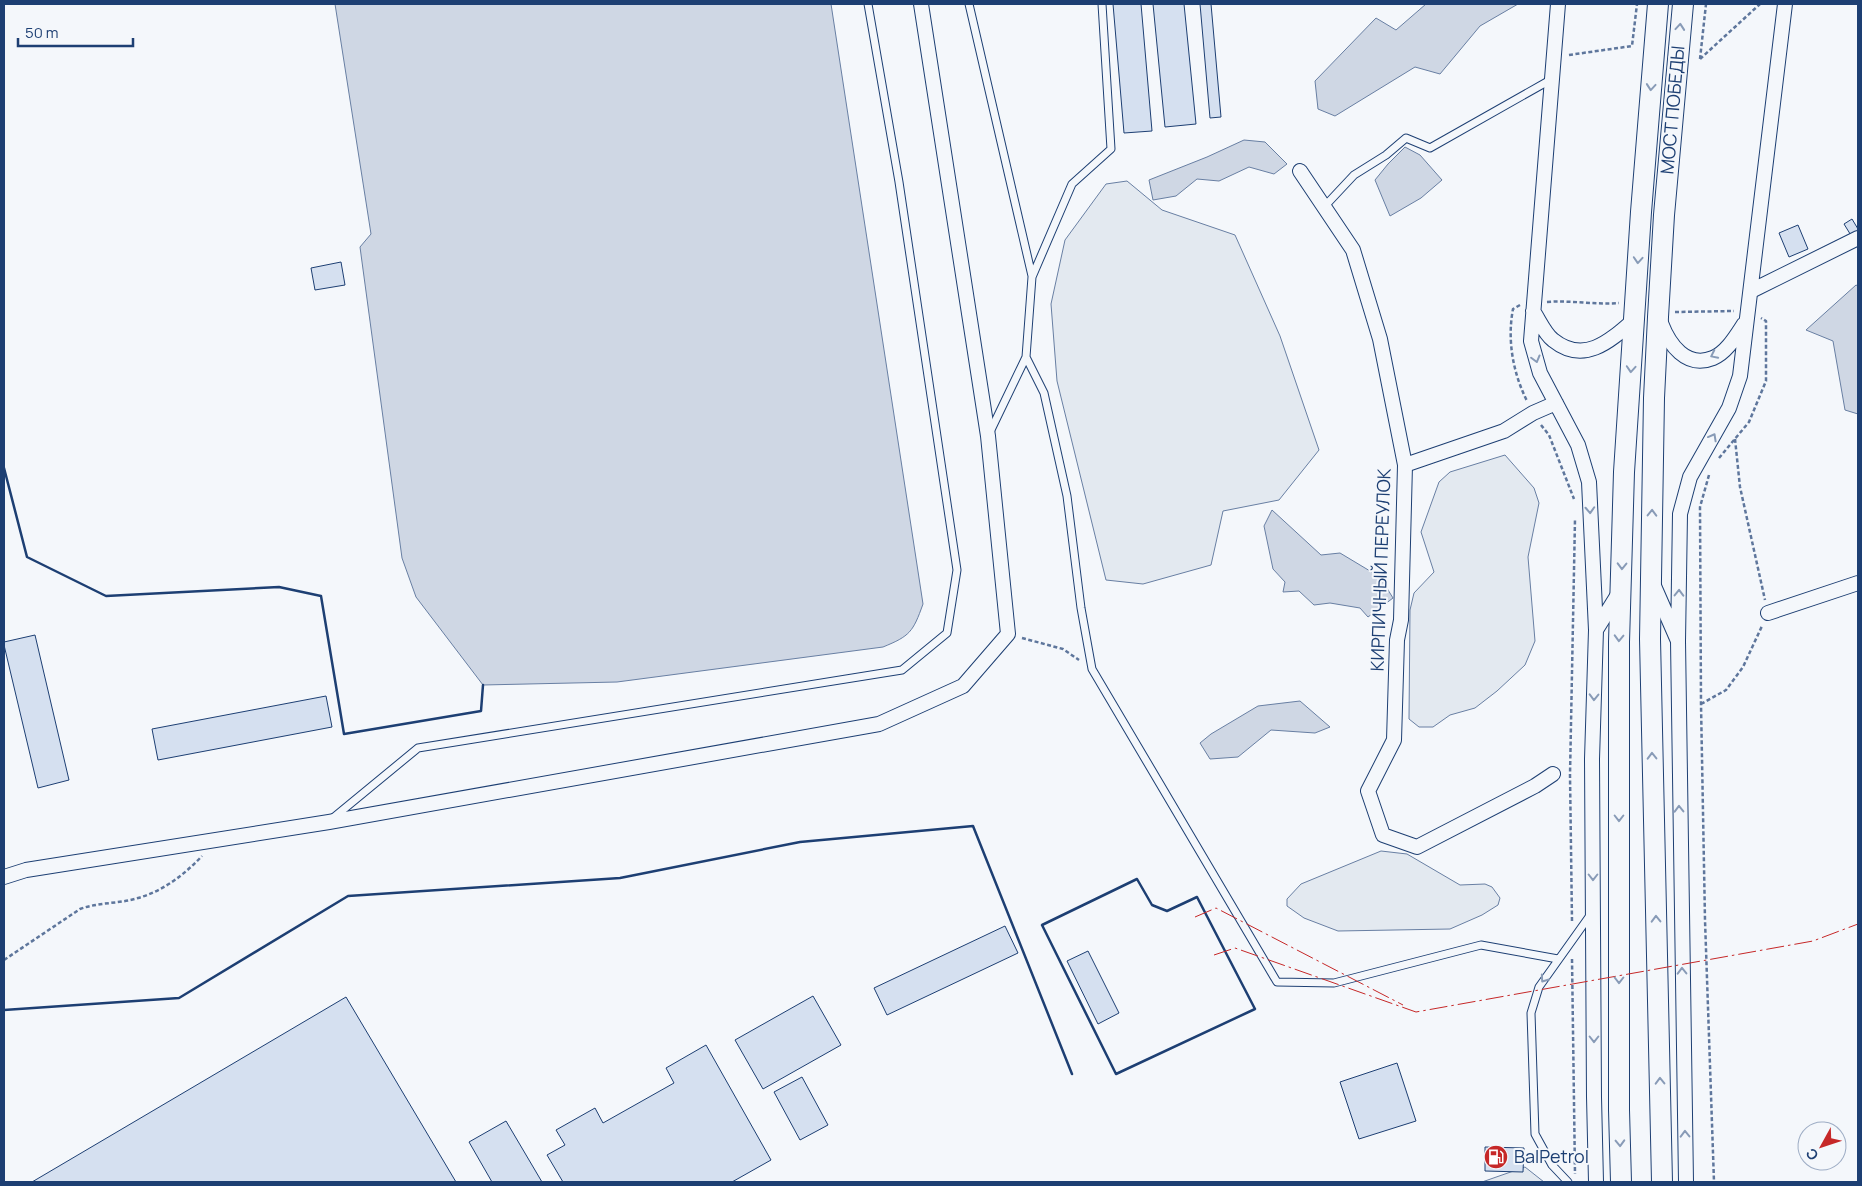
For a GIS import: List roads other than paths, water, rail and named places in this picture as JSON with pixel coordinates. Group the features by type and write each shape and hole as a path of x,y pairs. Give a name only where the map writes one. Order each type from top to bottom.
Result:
{"main road":[{"path":"1621,1182 1619,1110 1619,642 1629,312 1641,212 1658,4"},
{"name":"МОСТ ПОБЕДЫ","path":"1662,1182 1650,650 1654,398 1666,314 1664,215 1683,4"}],"street":[{"path":"4,877 26,870 329,822 879,724 963,686 1008,634 988,436 921,4"},
{"path":"1558,4 1531,341 1540,373 1578,445 1589,482 1596,630 1592,759 1596,1182"},
{"path":"1686,1182 1678,642 1680,514 1690,477 1729,408 1740,376 1785,4"},
{"name":"КИРПИЧНЫЙ ПЕРЕУЛОК","path":"1300,171 1353,250 1380,339 1405,465 1401,620 1397,640 1394,740 1368,791 1383,835 1417,848 1535,786 1553,774"},
{"path":"1751,291 1858,238"},
{"path":"1534,307 1552,340 1574,351 1594,349 1612,339 1629,312"},
{"path":"1666,314 1667,340 1679,352 1694,361 1713,358 1730,345 1747,316"},
{"path":"1405,465 1504,431 1533,413 1556,403"},
{"path":"1651,579 1678,642"},
{"path":"1768,613 1858,583"},
{"path":"1596,630 1621,589"}],"lane":[{"path":"329,822 418,748 902,670 947,633 957,570 898,182 868,4"},
{"path":"969,4 1032,277 1026,357 988,436"},
{"path":"1032,277 1072,184 1111,149 1102,4"},
{"path":"1324,207 1354,176 1406,138 1430,148 1552,80"},
{"path":"1026,357 1044,393 1066,496 1081,608 1092,668 1277,982 1334,983 1480,946 1558,959"},
{"path":"1568,1182 1552,1165 1535,1134 1531,1013 1539,987 1593,912"}],"place":[{"name":"BalPetrol","path":"1496,1157"}]}
